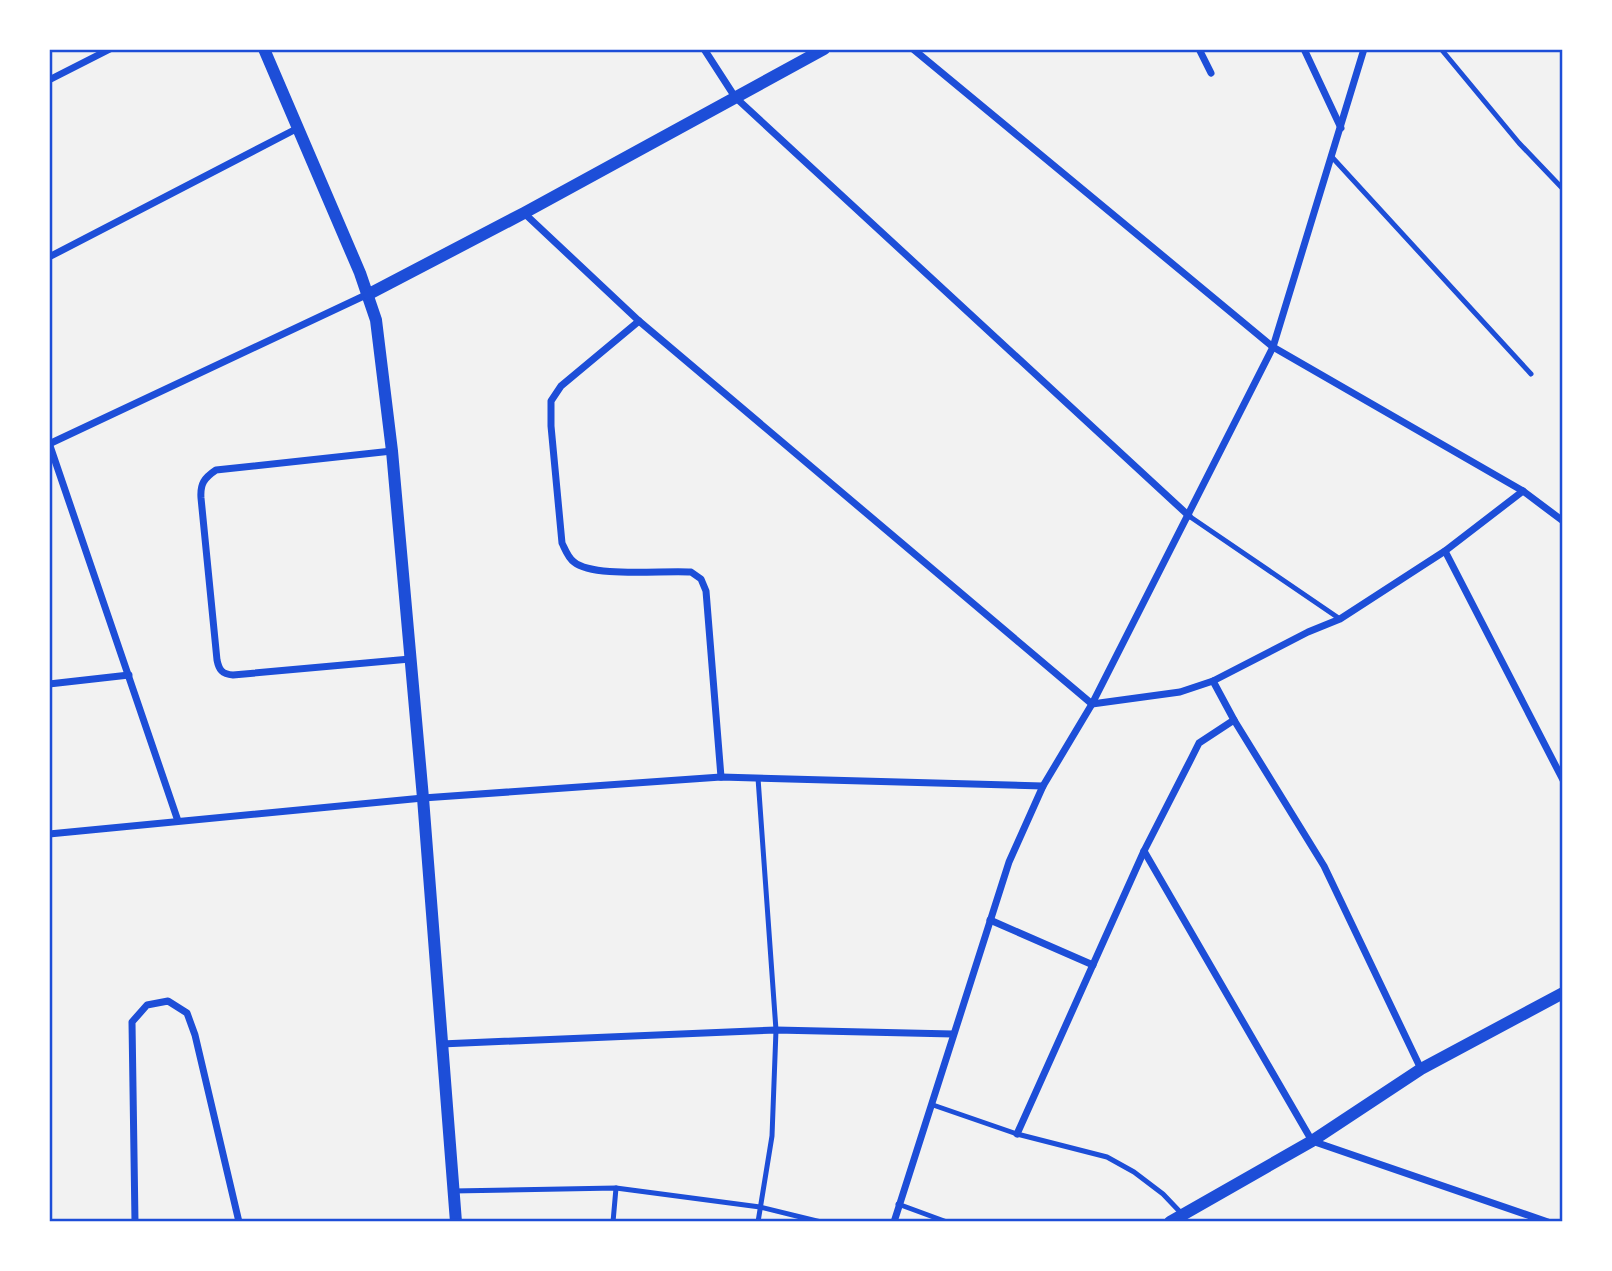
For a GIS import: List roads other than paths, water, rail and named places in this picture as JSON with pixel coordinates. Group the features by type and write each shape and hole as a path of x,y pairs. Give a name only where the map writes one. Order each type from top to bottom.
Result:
{"street":[{"path":"49,80 110,49"},
{"path":"264,49 369,293 379,342 392,451 423,798 456,1222"},
{"path":"704,49 735,97 1189,516"},
{"path":"178,821 49,444 369,293 524,213 824,49"},
{"path":"913,49 1273,347 1523,491 1563,521"},
{"path":"1199,49 1211,73"},
{"path":"1304,49 1341,129"},
{"path":"894,1222 1009,862 1043,786 1092,704 1273,347 1364,49"},
{"path":"49,257 298,128"},
{"path":"524,213 639,321 1092,704 1180,692 1213,681 1308,632 1340,619 1445,551 1523,491"},
{"path":"639,321 561,386 551,401 562,543 571,560 582,567 599,571 691,572 701,579 706,591 721,777"},
{"path":"392,451 216,470 206,477 200,487 217,660 219,668 225,674 410,659"},
{"path":"1445,551 1563,780"},
{"path":"49,684 129,675"},
{"path":"1213,681 1324,866 1421,1069"},
{"path":"1017,1135 1143,851 1199,743 1234,720"},
{"path":"49,834 423,798 721,777 1043,786"},
{"path":"1143,851 1312,1141 1548,1222"},
{"path":"990,920 1093,965"},
{"path":"1170,1222 1312,1141 1421,1069 1563,993"},
{"path":"135,1222 132,1022 146,1005 168,1001 187,1013 195,1035 239,1222"},
{"path":"441,1044 776,1030 953,1034"}],"lane":[{"path":"1441,49 1519,143 1563,189"},
{"path":"1331,156 1531,374"},
{"path":"1189,516 1340,619"},
{"path":"758,778 776,1030 772,1136 758,1222"},
{"path":"933,1105 1017,1135 1107,1157 1144,1179 1183,1215"},
{"path":"614,1222 616,1188"},
{"path":"453,1191 616,1188 760,1207 821,1222"},
{"path":"898,1204 947,1222"}]}
